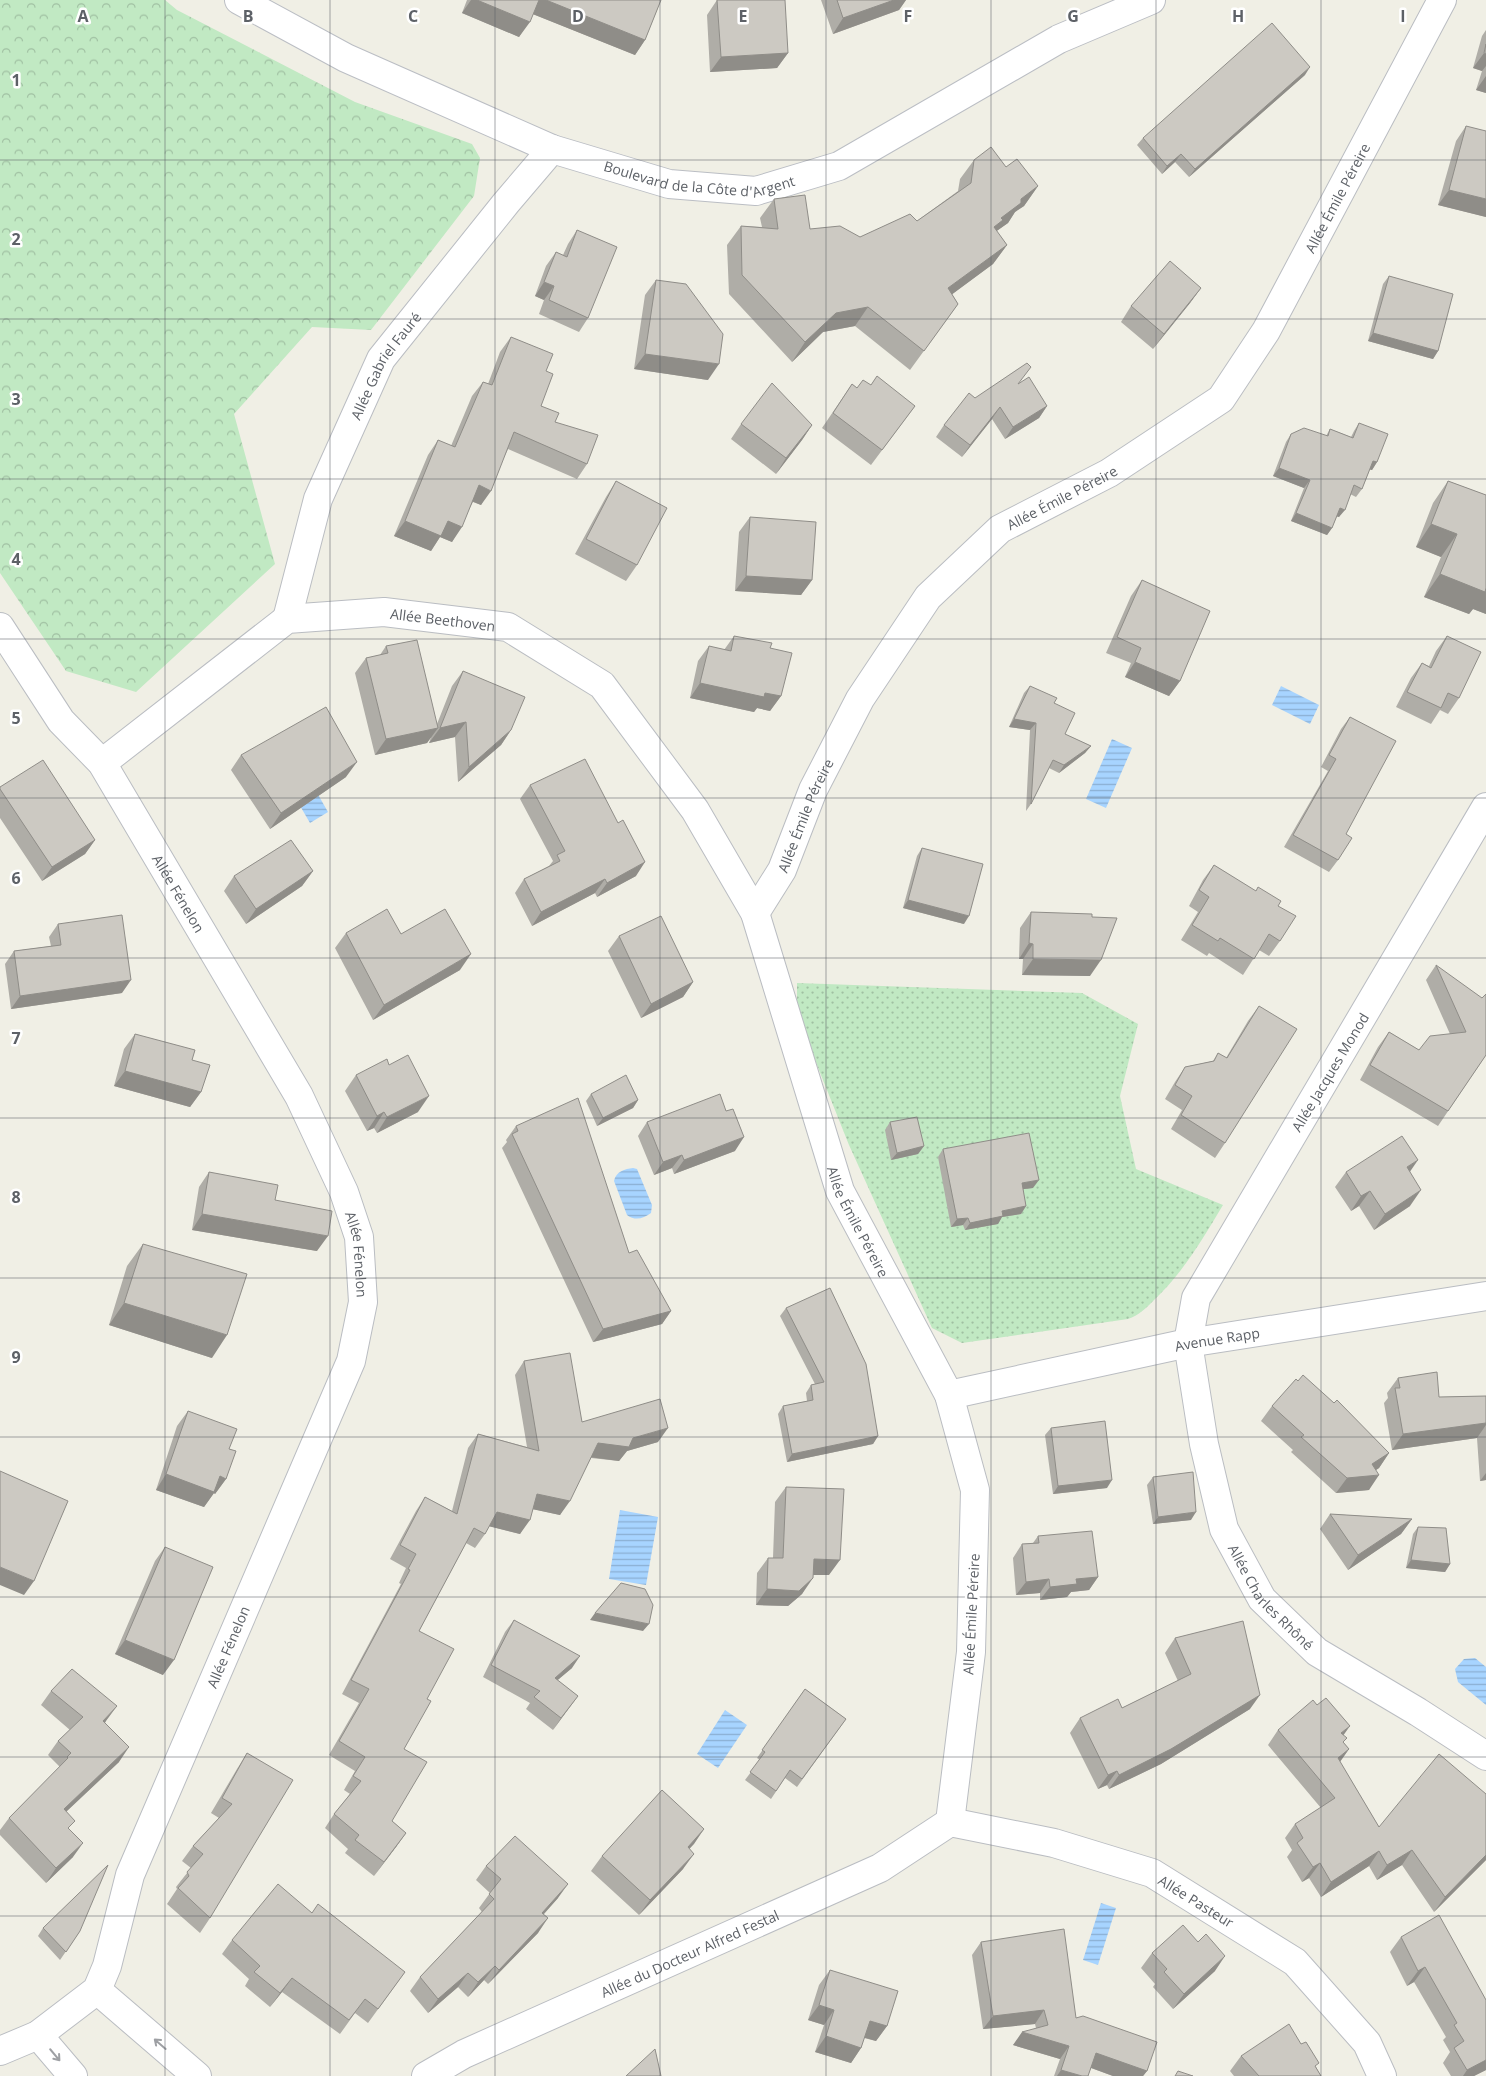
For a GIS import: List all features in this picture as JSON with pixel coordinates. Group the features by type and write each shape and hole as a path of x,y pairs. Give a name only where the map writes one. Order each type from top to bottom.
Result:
{"street":[{"name":"Boulevard de la Côte d'Argent","path":"239,0 346,58 552,149 669,184 756,191 839,166 1059,39 1151,0"},
{"name":"Allée Émile Péreire","path":"950,1822 971,1652 975,1490 949,1395 840,1191 755,913 782,870 813,790 860,699 928,597 1000,529 1109,473 1221,399 1266,331 1442,0"},
{"name":"Allée Gabriel Fauré","path":"288,619 318,500 381,359 506,203 552,149"},
{"name":"Allée Beethoven","path":"288,619 384,612 508,627 602,685 695,810 755,913"},
{"path":"102,763 288,619"},
{"name":"Allée Fénelon","path":"0,627 61,721 102,763 299,1096 344,1192 359,1237 363,1302 351,1361 130,1875 107,1966 97,1990"},
{"name":"Allée Jacques Monod","path":"1188,1343 1196,1298 1486,807"},
{"name":"Avenue Rapp","path":"949,1395 1188,1343 1486,1296"},
{"name":"Allée Charles Rhôné","path":"1188,1343 1204,1444 1224,1529 1262,1599 1317,1652 1418,1712 1486,1756"},
{"name":"Allée du Docteur Alfred Festal","path":"426,2076 464,2054 880,1868 950,1822"},
{"name":"Allée Pasteur","path":"950,1822 1054,1843 1152,1873 1295,1962 1367,2043 1382,2076"},
{"path":"0,2050 38,2035 97,1990 196,2076"},
{"path":"38,2035 72,2076"}],"green space":[{"path":"0,0 165,0 177,10 355,102 472,144 480,158 474,196 371,330 312,327 234,414 275,564 136,692 66,671 0,573"},
{"path":"797,983 1082,993 1138,1024 1120,1096 1136,1169 1223,1205 1174,1279 1139,1314 1128,1319 962,1343 932,1328 849,1145 797,1015"}],"water":[{"path":"1281,686 1319,705 1310,724 1272,705"},
{"path":"1112,739 1132,748 1106,808 1086,799"},
{"path":"304,770 328,812 310,823 285,780"},
{"path":"633,1168 637,1169 652,1205 651,1213 645,1217 633,1218 627,1215 614,1181 619,1173"},
{"path":"620,1510 658,1517 646,1585 609,1579"},
{"path":"1475,1658 1486,1667 1486,1705 1458,1682 1455,1669 1464,1659"},
{"path":"725,1710 747,1725 718,1768 697,1754"},
{"path":"1101,1903 1116,1908 1098,1965 1083,1960"}],"building":[{"path":"477,0 539,0 530,22"},
{"path":"546,0 661,0 645,40"},
{"path":"717,0 785,0 788,53 721,57"},
{"path":"837,0 894,0 843,18"},
{"path":"1272,23 1310,67 1195,169 1181,154 1167,166 1143,138"},
{"path":"1466,126 1486,131 1486,199 1449,190"},
{"path":"991,147 1006,167 1017,159 1038,186 1021,199 1021,203 1001,218 1003,220 994,227 1007,245 948,288 958,304 924,351 868,307 836,313 805,342 742,275 741,226 778,229 774,199 805,195 810,229 840,226 860,237 910,214 917,221 971,183 974,160"},
{"path":"577,230 617,247 588,318 549,300 554,286 544,282 556,252 567,257"},
{"path":"1170,261 1201,288 1164,334 1131,306"},
{"path":"1389,276 1453,294 1438,351 1373,333"},
{"path":"656,280 686,284 723,334 719,364 645,354"},
{"path":"511,337 553,354 546,371 553,374 541,406 559,413 555,422 598,435 587,464 514,432 491,491 479,485 462,527 448,521 441,536 405,521 438,440 455,447 483,382 492,385"},
{"path":"1027,363 1031,367 1018,384 1029,377 1047,406 1013,427 1000,407 970,445 944,425 969,393 975,398"},
{"path":"877,376 915,406 882,450 833,413 852,384 857,388 863,380 871,385"},
{"path":"772,383 812,425 786,458 741,424"},
{"path":"1359,423 1388,434 1377,462 1373,461 1362,489 1354,485 1345,510 1340,508 1332,528 1296,513 1310,480 1279,468 1291,434 1304,428 1328,436 1330,429 1353,438"},
{"path":"616,481 667,508 637,565 586,539"},
{"path":"1448,481 1486,495 1485,592 1440,574 1457,534 1431,524"},
{"path":"750,517 816,522 812,580 746,576"},
{"path":"1142,580 1210,611 1180,681 1135,662 1141,648 1117,637"},
{"path":"734,636 772,643 770,648 792,653 781,696 765,693 764,697 700,683 709,646 731,651"},
{"path":"1447,636 1481,652 1459,698 1448,693 1441,708 1407,692 1422,663 1431,668"},
{"path":"417,640 438,728 386,739 366,658 388,653 386,646"},
{"path":"463,671 525,697 511,730 469,767 466,722 440,728"},
{"path":"1030,686 1057,698 1054,703 1075,713 1065,734 1091,746 1064,765 1053,760 1031,804 1036,723 1014,719"},
{"path":"326,707 357,762 281,813 241,755"},
{"path":"1350,717 1396,741 1346,834 1352,838 1338,860 1293,835 1336,759 1329,755"},
{"path":"585,759 618,823 623,820 645,862 607,883 605,879 541,912 524,879 560,861 557,855 565,851 530,785"},
{"path":"43,760 95,840 52,867 0,789 0,787"},
{"path":"291,840 313,871 256,909 234,876"},
{"path":"922,848 983,864 969,916 908,900"},
{"path":"1214,865 1256,891 1258,887 1281,901 1278,906 1296,916 1280,941 1269,934 1254,959 1220,938 1218,941 1192,925 1209,897 1199,890"},
{"path":"387,909 401,934 445,909 471,954 384,1005 346,933"},
{"path":"1031,912 1092,914 1092,917 1117,918 1101,960 1033,959 1033,944 1029,943"},
{"path":"122,915 131,980 20,996 14,951 61,945 58,924"},
{"path":"661,916 693,982 651,1004 619,936"},
{"path":"1436,965 1482,998 1486,994 1486,1055 1448,1111 1370,1065 1389,1032 1419,1050 1430,1036 1466,1032"},
{"path":"1259,1006 1297,1029 1225,1143 1181,1115 1192,1096 1175,1085 1185,1067 1214,1061 1218,1053 1227,1058"},
{"path":"135,1034 195,1050 192,1060 210,1065 201,1092 125,1071"},
{"path":"408,1055 429,1096 387,1117 384,1112 377,1116 356,1075 387,1059 389,1065"},
{"path":"626,1075 638,1100 603,1118 591,1094"},
{"path":"720,1094 726,1111 733,1109 744,1137 684,1160 682,1155 663,1162 647,1122"},
{"path":"578,1098 629,1253 637,1250 671,1311 603,1329 512,1134 518,1131 516,1126"},
{"path":"917,1117 924,1146 897,1153 890,1122"},
{"path":"1029,1133 1039,1180 1022,1183 1026,1206 1002,1211 1003,1216 970,1223 968,1218 957,1219 943,1149"},
{"path":"1402,1136 1418,1160 1407,1167 1421,1190 1385,1214 1370,1191 1361,1196 1346,1172"},
{"path":"209,1172 278,1185 275,1200 332,1211 328,1236 202,1214"},
{"path":"143,1244 247,1274 227,1335 124,1303"},
{"path":"830,1288 866,1364 878,1436 792,1454 783,1406 813,1400 811,1385 824,1382 786,1308"},
{"path":"570,1353 582,1422 660,1399 668,1428 633,1438 629,1447 598,1443 570,1501 537,1494 530,1520 497,1512 485,1534 474,1528 419,1631 454,1649 427,1699 431,1701 404,1749 427,1762 392,1821 406,1833 384,1862 355,1840 359,1835 334,1814 361,1781 353,1776 365,1757 339,1741 369,1689 351,1680 410,1570 408,1569 416,1554 400,1545 425,1497 457,1514 478,1434 539,1451 524,1361"},
{"path":"1437,1372 1439,1397 1486,1396 1486,1423 1403,1434 1395,1388 1400,1388 1398,1378"},
{"path":"1303,1375 1334,1403 1337,1400 1389,1453 1372,1464 1379,1475 1347,1478 1301,1437 1304,1435 1272,1406 1296,1379 1298,1381"},
{"path":"188,1411 237,1429 229,1449 236,1451 226,1479 220,1476 214,1492 166,1474"},
{"path":"1105,1421 1112,1480 1058,1486 1051,1428"},
{"path":"0,1471 68,1501 34,1581 0,1567"},
{"path":"1193,1472 1196,1512 1158,1517 1153,1477"},
{"path":"786,1487 844,1489 840,1560 814,1559 813,1578 799,1591 767,1589 768,1558 783,1558"},
{"path":"1330,1514 1412,1519 1358,1555"},
{"path":"1418,1527 1446,1528 1450,1564 1411,1560"},
{"path":"1092,1531 1098,1577 1076,1579 1077,1584 1050,1587 1049,1579 1026,1582 1022,1544 1039,1543 1038,1536"},
{"path":"165,1547 213,1567 174,1660 125,1640"},
{"path":"621,1583 645,1589 653,1605 649,1624 595,1613"},
{"path":"514,1620 580,1656 555,1678 578,1696 561,1718 534,1697 540,1691 491,1665"},
{"path":"1243,1621 1260,1695 1171,1749 1119,1775 1117,1771 1108,1775 1080,1718 1118,1699 1122,1708 1191,1674 1175,1638"},
{"path":"72,1669 117,1706 103,1721 129,1747 64,1809 75,1821 68,1828 83,1843 56,1868 9,1818 71,1753 58,1741 83,1717 51,1691"},
{"path":"805,1689 846,1719 802,1779 790,1770 776,1791 750,1772 765,1752 762,1750"},
{"path":"1326,1698 1350,1726 1341,1733 1347,1738 1343,1742 1349,1749 1338,1758 1379,1827 1439,1754 1486,1794 1486,1855 1445,1897 1412,1850 1387,1865 1379,1851 1331,1882 1320,1863 1313,1867 1297,1843 1303,1838 1295,1824 1335,1798 1278,1730 1313,1700 1317,1705"},
{"path":"247,1753 293,1780 210,1918 178,1888 189,1876 187,1872 203,1854 193,1846 232,1804 222,1798"},
{"path":"662,1790 704,1829 688,1847 694,1854 650,1900 602,1856"},
{"path":"515,1836 568,1884 542,1913 548,1918 499,1970 495,1966 478,1982 468,1973 438,1999 420,1977 494,1899 489,1894 501,1879 486,1866"},
{"path":"108,1865 80,1931 66,1952 43,1928"},
{"path":"278,1884 312,1913 318,1904 405,1972 378,2009 365,1999 349,2020 292,1978 280,1993 254,1972 260,1966 232,1940"},
{"path":"1439,1915 1486,2000 1486,2060 1467,2070 1454,2048 1464,2041 1454,2025 1457,2023 1425,1967 1418,1971 1401,1937"},
{"path":"1183,1925 1198,1942 1206,1934 1225,1956 1184,1994 1164,1972 1167,1969 1152,1953"},
{"path":"1064,1929 1076,2018 1083,2016 1157,2042 1147,2071 1096,2053 1088,2076 1061,2070 1069,2046 1022,2032 1048,2025 1044,2010 993,2016 981,1942"},
{"path":"830,1970 898,1991 887,2026 870,2021 861,2048 826,2036 834,2010 819,2005"},
{"path":"1289,2024 1301,2044 1306,2042 1319,2063 1315,2066 1321,2076 1259,2076 1241,2056"},
{"path":"655,2049 661,2076 626,2076"},
{"path":"1178,2071 1193,2076 1175,2076"}]}
